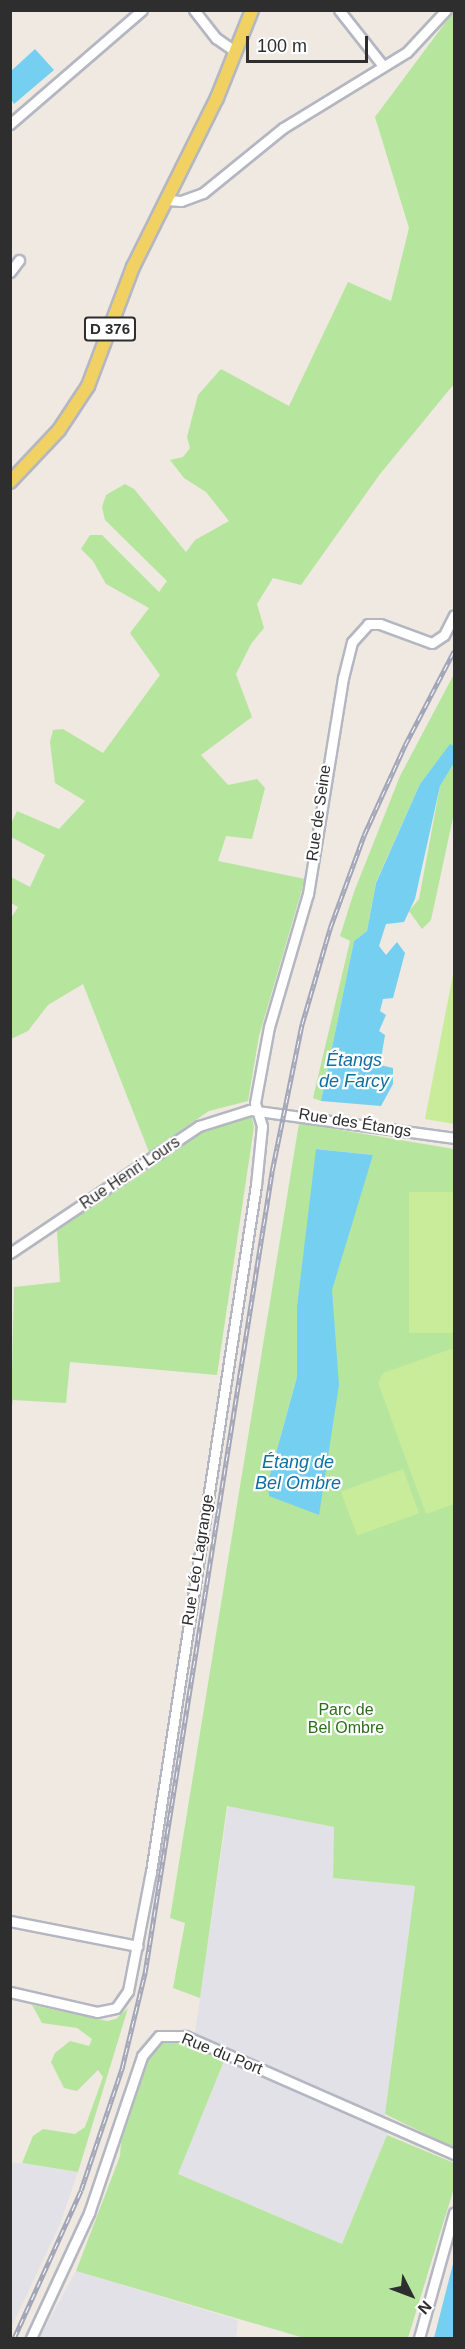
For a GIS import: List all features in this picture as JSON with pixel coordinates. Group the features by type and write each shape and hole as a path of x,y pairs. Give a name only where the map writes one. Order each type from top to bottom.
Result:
{"main road":[{"name":"D 376","path":"10,482 59,429 82,396 133,267 187,162 237,52 252,10"}],"street":[{"path":"10,124 142,10"},
{"path":"194,10 216,38 237,52"},
{"path":"339,10 383,66"},
{"path":"167,200 182,201 203,193 283,128 416,45 446,10"},
{"path":"10,272 19,260"},
{"name":"Rue de Seine","path":"256,1109 269,1027 308,894 328,756 352,642 362,628 373,623 432,643 444,635 454,615"},
{"name":"Rue des Étangs","path":"256,1109 454,1138"},
{"name":"Rue Henri Lours","path":"10,1253 199,1126 256,1109"},
{"name":"Rue Léo Lagrange","path":"10,1992 97,2012 116,2008 128,1991 138,1946 256,1185 262,1126 256,1109"},
{"path":"10,1920 138,1946"},
{"name":"Rue du Port","path":"31,2338 89,2213 142,2056 159,2036 186,2036 454,2154"},
{"path":"419,2338 454,2213"}],"shaded area":[{"path":"228,1806 334,1827 333,1878 415,1886 385,2114 387,2135 342,2244 178,2174 224,2061 193,2046"},
{"path":"11,2162 78,2172 60,2224 11,2328"},
{"path":"76,2271 238,2320 236,2338 39,2338"}],"green space":[{"path":"454,11 454,384 380,474 301,585 273,578 257,604 264,628 251,644 236,674 252,717 201,755 228,785 257,779 265,788 252,839 226,836 218,861 305,879 259,1036 248,1101 209,1111 149,1152 83,984 48,1005 28,1031 11,1039 11,918 18,907 11,903 11,877 30,887 45,855 11,837 11,824 17,811 59,829 85,801 55,783 50,742 53,730 63,729 103,753 160,675 130,633 149,608 106,584 93,561 81,549 90,535 102,535 159,592 167,581 105,520 102,507 106,495 125,484 134,489 186,552 195,540 229,521 206,492 184,478 170,460 183,457 190,448 187,437 198,395 221,369 289,406 348,282 391,301 409,228 375,117"},
{"path":"454,674 454,746 450,745 420,784 376,882 367,931 354,941 321,1101 313,1098 350,941 340,936 354,892 400,776"},
{"path":"454,763 454,813 431,920 422,929 409,911 419,899 440,786"},
{"path":"454,969 454,1124 425,1119"},
{"path":"235,1117 252,1118 254,1127 217,1375 70,1362 66,1403 13,1400 11,1412 14,1287 60,1282 57,1231 206,1128"},
{"name":"Parc de Bel Ombre","path":"299,1123 454,1149 454,2148 385,2114 415,1886 333,1878 334,1827 227,1806 200,1998 173,1988 185,1923 170,1918","holes":["317,1149 373,1155 268,1482 297,1377 297,1306"]},
{"path":"409,1192 454,1192 454,1333 409,1333"},
{"path":"454,1348 454,1504 426,1514 378,1383 383,1373"},
{"path":"403,1469 419,1513 357,1536 341,1492"},
{"path":"32,2005 107,2021 116,2019 128,2008 78,2172 22,2163 33,2136 43,2129 75,2134 85,2127 103,2077 98,2070 77,2091 64,2088 51,2062 55,2053 70,2041 89,2046 92,2039 77,2028 42,2023"},
{"path":"163,2043 193,2046 224,2061 178,2174 342,2244 387,2135 454,2163 454,2188 408,2338 304,2338 76,2271 120,2156 121,2142 149,2059"}],"water":[{"path":"35,49 54,70 14,104 11,99 11,71"},
{"name":"Étangs de Farcy","path":"450,744 454,746 454,763 440,786 415,899 404,922 386,924 379,946 386,955 397,942 405,953 393,998 383,999 380,1011 386,1015 379,1031 385,1035 380,1065 393,1068 393,1084 381,1106 321,1101 354,941 367,931 376,883 420,784"},
{"name":"Étang de Bel Ombre","path":"316,1149 373,1155 332,1290 339,1385 319,1515 269,1496 268,1482 297,1377 297,1306"},
{"path":"454,2260 454,2338 434,2338"}],"railway":[{"path":"14,2338 81,2190 122,2068 145,1972 272,1171 302,1024 330,928 364,835 405,745 454,651"}]}
